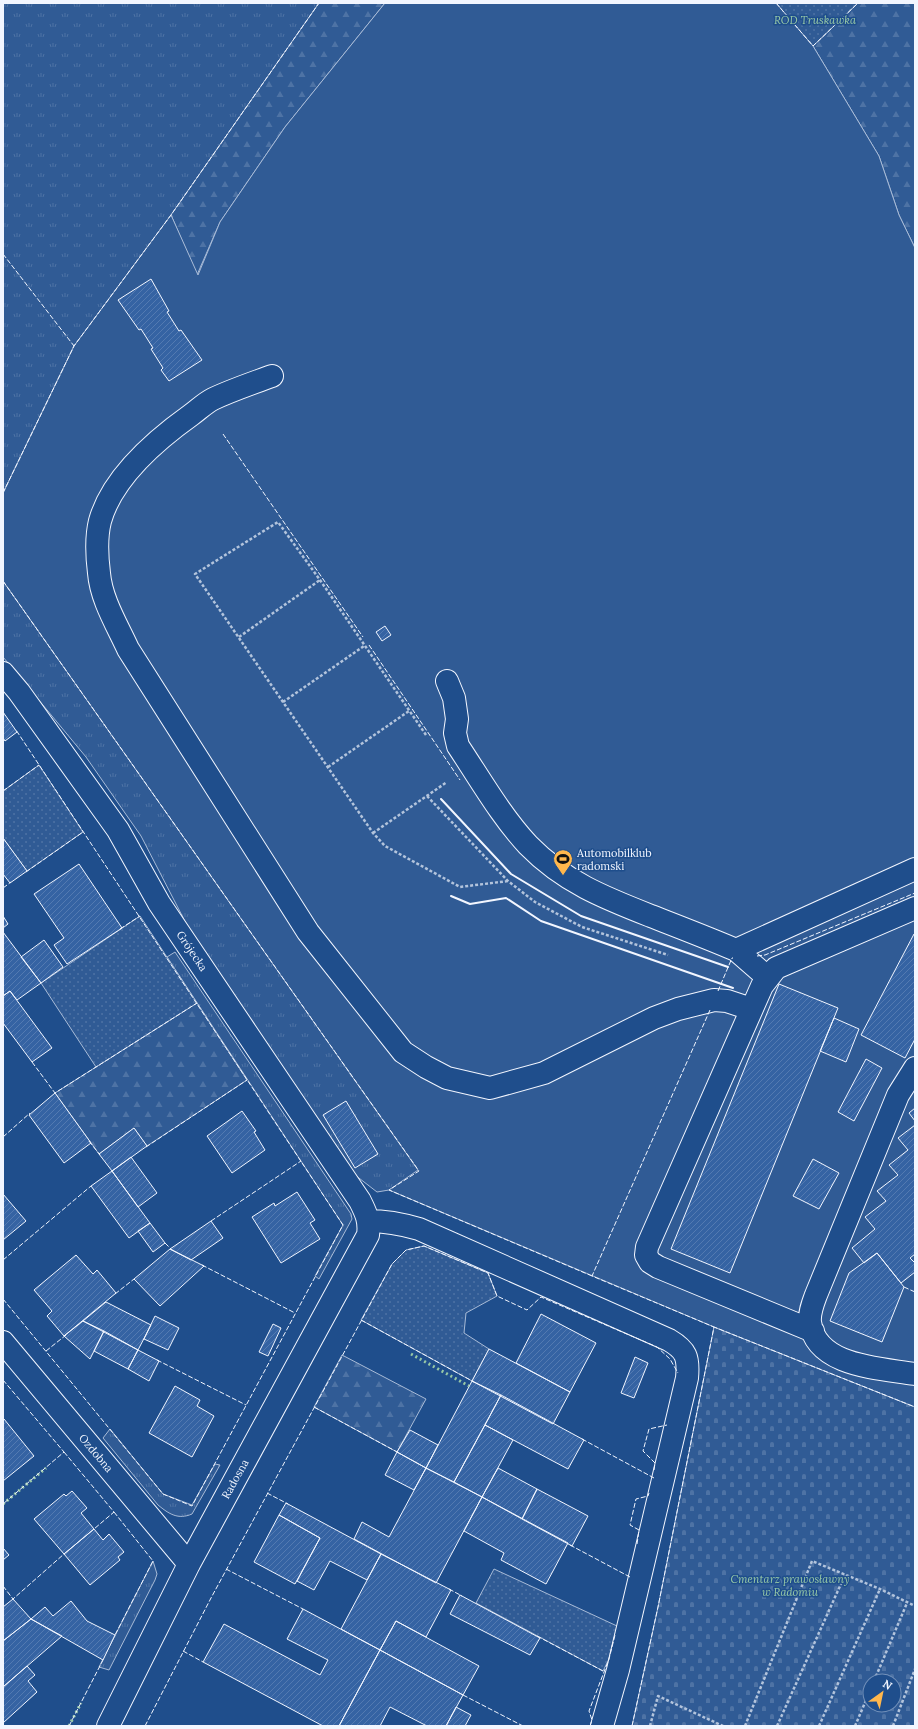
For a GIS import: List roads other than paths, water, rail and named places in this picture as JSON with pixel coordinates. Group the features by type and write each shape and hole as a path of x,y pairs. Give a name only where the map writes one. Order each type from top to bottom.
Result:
{"street":[{"path":"272,376 213,399 157,441 136,461 112,494 100,522 98,548 99,574 106,601 128,649 308,932 403,1052 426,1067 447,1078 490,1088 544,1073 654,1018 678,1009 714,1000 727,1001 751,1009"},
{"name":"Grójecka","path":"3,673 19,692 118,830 159,903 360,1201 367,1214 368,1228"},
{"path":"447,681 454,698 457,719 455,733 458,746 510,823 528,845 570,879 596,894 736,950 767,977"},
{"path":"736,950 915,868"},
{"path":"813,1331 658,1267 650,1262 646,1255 647,1248 751,1009 767,977 776,968 915,908"},
{"path":"915,1068 898,1095 816,1295 811,1309 810,1321 813,1331 822,1346 833,1355 852,1363 915,1374"},
{"path":"368,1228 381,1221 400,1223 419,1229 669,1340 680,1346 686,1355 688,1364 687,1378 618,1670 602,1726"},
{"name":"Radosna","path":"108,1726 189,1564 368,1228"},
{"name":"Ozdobna","path":"3,1342 189,1564"}],"place":[{"name":"Automobilklub radomski","path":"563,876"}],"park label":[{"name":"ROD Truskawka","path":"815,20"},
{"name":"Cmentarz prawosławny w Radomiu","path":"790,1585"}]}
